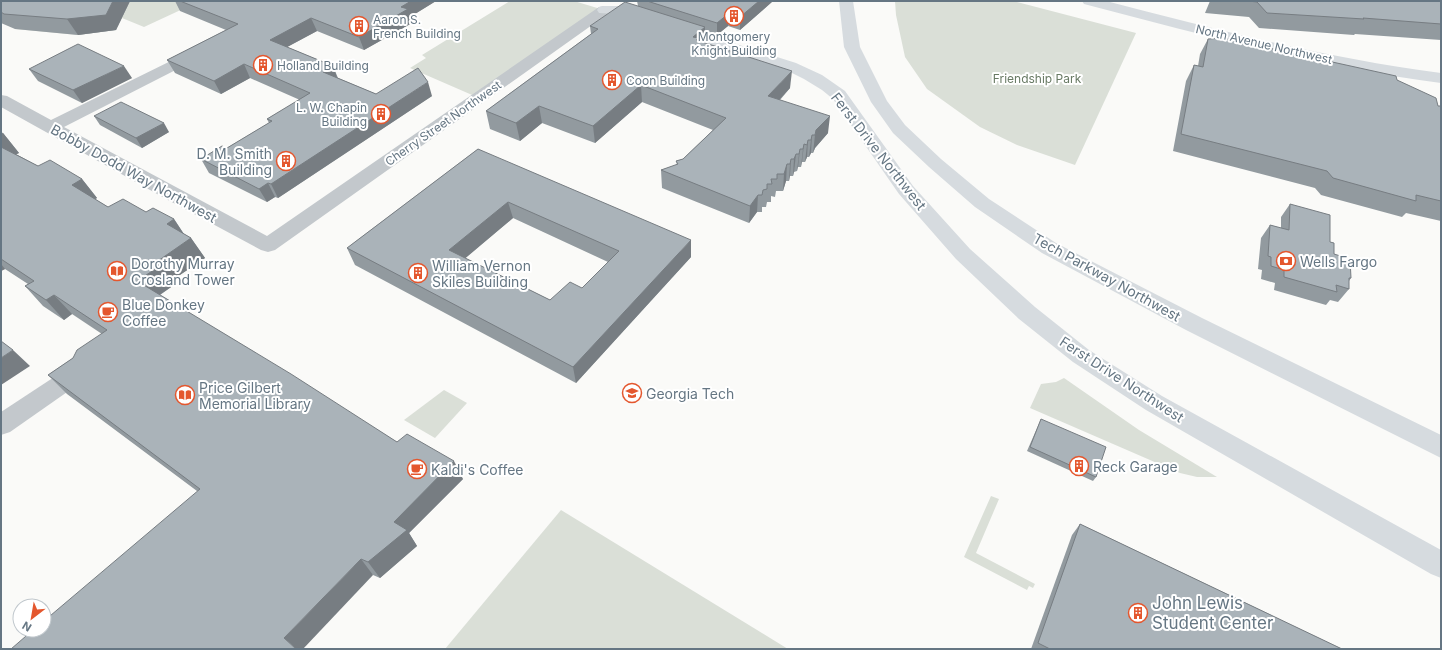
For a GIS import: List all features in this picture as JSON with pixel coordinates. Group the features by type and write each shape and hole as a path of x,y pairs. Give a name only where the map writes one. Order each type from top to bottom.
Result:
{"main road":[{"name":"Tech Parkway Northwest","path":"846,1 852,48 879,102 899,129 934,163 982,202 1049,248 1194,324 1441,447"},
{"name":"North Avenue Northwest","path":"1089,1 1278,50 1381,69 1441,78"},
{"name":"Ferst Drive Northwest","path":"611,6 619,10 790,66 808,73 825,83 839,95 906,190 963,254 1027,313 1081,356 1154,403 1441,565"}],"street":[{"name":"Cherry Street Northwest","path":"268,245 611,6"},
{"path":"58,131 206,49"},
{"name":"Bobby Dodd Way Northwest","path":"1,100 162,189 268,245"},
{"path":"1,425 82,370"}],"green space":[{"path":"1,1 200,1 144,27 122,18 116,30 78,35 15,29"},
{"path":"510,1 574,1 604,10 479,98 410,68 426,58 422,55"},
{"name":"Friendship Park","path":"895,1 1013,1 1136,33 1075,165 1017,145 980,127 927,89 905,57 896,15"},
{"path":"1064,378 1139,430 1217,477 1197,477 1180,473 1030,408 1041,384 1056,382"},
{"path":"444,390 467,403 435,438 404,420"},
{"path":"991,496 999,499 976,553 1035,584 1033,588 1029,586 1027,590 964,557"},
{"path":"561,510 788,649 445,649"}],"building":[{"path":"1,1 113,1 106,15 67,19 4,14 1,12"},
{"path":"180,1 411,1 401,7 408,9 359,37 311,18 270,40 333,66 323,72 376,94 418,68 428,82 271,184 268,183 259,189 201,159 222,146 227,148 272,121 267,119 310,93 244,64 214,81 167,60 238,24"},
{"path":"647,1 759,1 740,17 728,14 717,23"},
{"path":"1248,1 1441,1 1441,24 1267,13 1257,2"},
{"path":"625,2 705,27 693,37 698,38 696,40 792,71 768,96 830,116 816,130 815,135 812,135 811,140 808,140 807,145 804,144 803,149 800,149 799,154 796,154 794,159 791,159 790,164 787,164 784,174 777,174 777,179 771,179 772,184 767,184 767,189 763,190 762,195 758,195 750,206 661,170 678,164 676,161 683,159 726,118 641,85 593,126 539,106 516,123 486,111 598,29 590,26"},
{"path":"1223,38 1396,76 1397,80 1436,98 1438,106 1441,106 1441,201 1416,195 1416,201 1333,178 1327,171 1181,134 1194,65 1203,67 1208,39"},
{"path":"78,44 124,66 73,90 29,69"},
{"path":"121,102 164,123 136,138 94,116"},
{"path":"1,147 38,166 50,160 82,179 72,185 108,207 123,199 146,212 153,208 174,219 167,224 191,238 155,263 160,266 137,281 291,374 397,442 407,434 454,461 394,522 407,530 368,562 361,559 284,638 296,649 11,649 24,638 52,638 52,614 200,489 48,375 73,358 77,350 107,330 54,295 46,300 25,286 34,281 1,259"},
{"name":"William Vernon Skiles Building","path":"478,149 691,240 573,367 347,248","holes":["508,202 619,251 582,288 570,282 550,300 449,250"]},
{"name":"Wells Fargo","path":"1290,204 1330,215 1330,242 1334,243 1334,254 1350,259 1351,278 1349,278 1349,289 1336,285 1337,292 1284,277 1284,270 1271,266 1271,257 1268,256 1270,225 1289,230"},
{"path":"1,341 13,350 1,358"},
{"name":"Reck Garage","path":"1041,419 1106,447 1096,477 1030,447"},
{"name":"John Lewis Student Center","path":"1080,524 1342,649 1050,649 1038,643"}],"place":[{"name":"Montgomery Knight Building","path":"734,16"},
{"name":"Aaron S. French Building","path":"359,26"},
{"name":"Holland Building","path":"263,65"},
{"name":"Coon Building","path":"612,80"},
{"name":"L. W. Chapin Building","path":"381,114"},
{"name":"D. M. Smith Building","path":"286,161"},
{"name":"Wells Fargo","path":"1286,261"},
{"name":"Dorothy Murray Crosland Tower","path":"117,271"},
{"name":"William Vernon Skiles Building","path":"418,273"},
{"name":"Blue Donkey Coffee","path":"108,312"},
{"name":"Georgia Tech","path":"632,393"},
{"name":"Price Gilbert Memorial Library","path":"185,395"},
{"name":"Reck Garage","path":"1079,466"},
{"name":"Kaldi's Coffee","path":"417,469"},
{"name":"John Lewis Student Center","path":"1138,613"}]}
